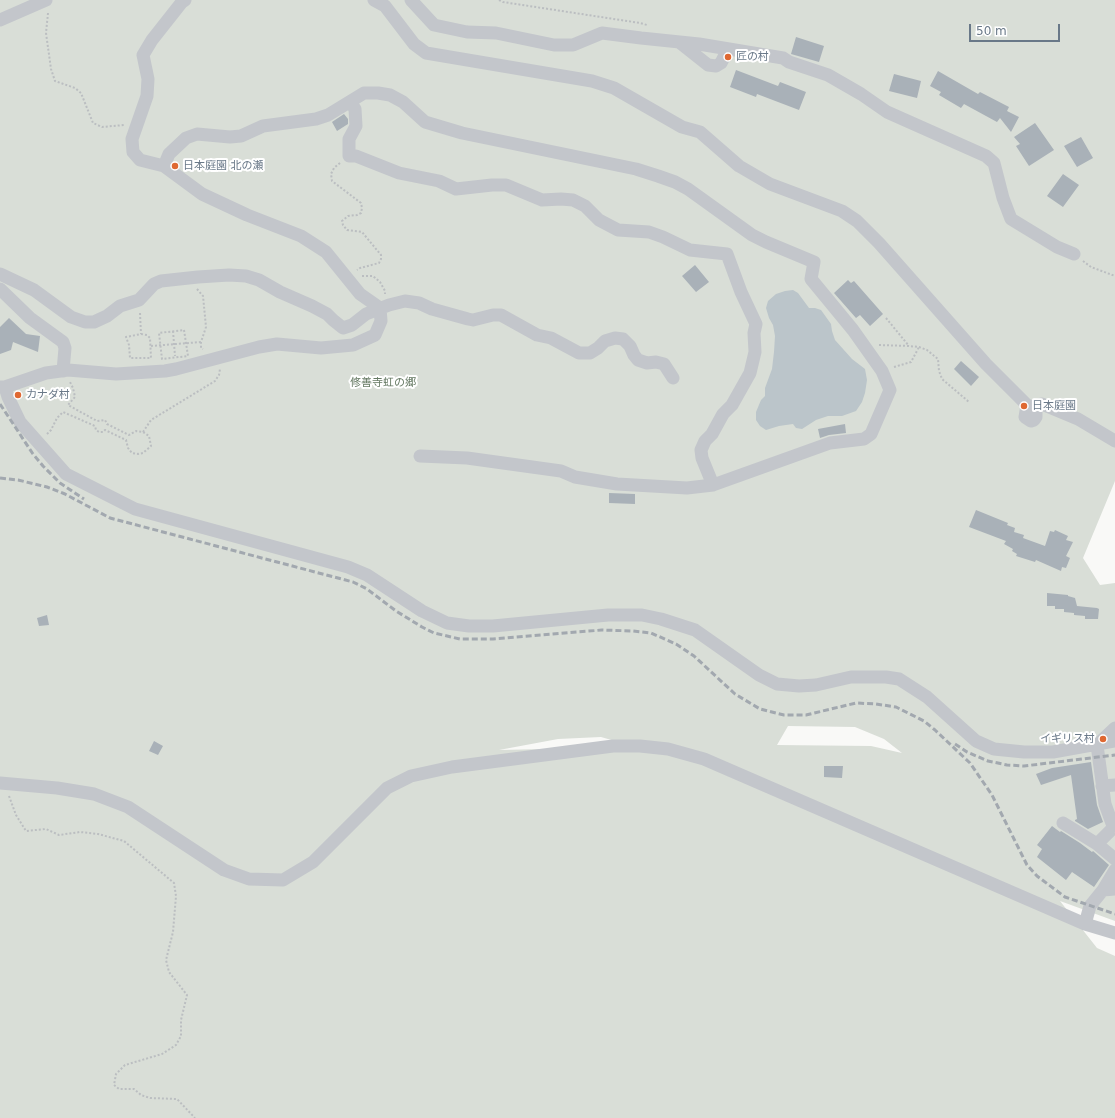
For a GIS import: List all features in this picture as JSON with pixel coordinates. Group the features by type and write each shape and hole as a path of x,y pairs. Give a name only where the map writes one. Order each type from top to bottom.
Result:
{"street":[{"path":"374,0 385,6 414,44 426,53 592,81 614,88 675,124 700,132 739,166 770,184 842,211 857,221 879,243 986,364 1030,406 1042,404 1078,419 1115,441"},
{"path":"411,0 434,25 467,32 496,33 554,45 573,45 602,33 699,44 783,58 789,62 828,75 861,94 887,112 986,156 994,163 1003,198 1011,219 1056,247 1074,254"},
{"path":"182,1 152,40 143,55 148,79 147,96 132,139 132,152 140,160 164,166 202,194 247,215 301,236 326,252 360,294 380,308"},
{"path":"0,20 47,3"},
{"path":"679,42 708,65 716,66 721,63 728,49"},
{"path":"164,166 169,154 186,138 197,134 230,137 241,136 263,126 316,119 328,115 364,93 378,92 390,95 403,102 425,122 462,133 636,169 675,182 688,189 752,235 814,262 811,279 857,335 882,370 890,390 871,434 864,439 830,443 713,485 687,488 617,484 575,477 561,471 467,458 420,456"},
{"path":"350,102 355,109 356,126 349,139 349,156 356,156 399,173 439,181 456,189 492,185 506,186 542,200 574,200 585,206 598,220 618,230 649,232 690,250 727,254 741,292 756,324 754,333 755,352 750,373 744,384 732,405 720,419 712,434 705,441 701,450 702,458 713,485"},
{"path":"0,274 34,290 71,317 85,322 94,322 107,316 120,306 139,300 154,284 161,281 222,275 246,276 259,280 280,292 327,314 343,328 352,325 366,314 380,308 405,301 419,303 432,309 473,320 493,315 501,315 537,335 551,338 579,353 590,353 605,341 615,338 623,340 630,346 638,360 648,363 656,362 664,364 672,378"},
{"path":"0,290 30,318 63,342 65,348 63,370"},
{"path":"380,308 381,321 375,335 353,345 321,348 277,344 259,347 213,360 176,364 116,374 63,370 46,373 3,387 20,422 66,474 135,508 348,567 367,575 422,611 447,623 469,626 493,626 608,615 642,616 661,619 695,630 759,675 777,684 800,686 816,685 851,677 886,677 899,679 927,698 976,742 994,749 1024,752 1053,752 1115,741"},
{"path":"1097,745 1115,728"},
{"path":"1097,745 1105,804 1114,826 1098,844"},
{"path":"3,783 57,788 94,794 128,807 224,870 249,880 283,880 313,862 387,788 411,776 452,768 613,746 640,746 668,749 704,758 1085,924 1115,933"},
{"path":"1102,786 1115,785"},
{"path":"1063,823 1098,844 1115,859"},
{"path":"1085,924 1090,906 1109,890 1115,870"}],"path":[{"path":"499,0 648,25"},
{"path":"47,3 46,33 51,69 55,81 75,88 81,93 93,123 102,127 124,126 137,123"},
{"path":"349,156 334,168 330,177 332,181 361,203 362,208 361,213 348,216 342,221 348,230 362,232 381,255 379,263 360,268 357,270 356,274"},
{"path":"1074,254 1091,267 1115,276"},
{"path":"360,276 373,276 380,282 385,291 385,299 380,308"},
{"path":"142,432 151,420 215,381 219,375 220,366 213,360 208,352 202,348 201,342 206,327 203,296 183,279"},
{"path":"139,300 141,334"},
{"path":"886,318 909,346"},
{"path":"184,330 188,356 176,364 162,359 159,333 184,330"},
{"path":"173,331 176,364"},
{"path":"141,334 147,335 150,338 151,358 130,358 129,345 126,337 141,334"},
{"path":"857,335 879,345 919,347 927,350 938,359 939,371 942,379 969,402"},
{"path":"150,346 201,342"},
{"path":"882,370 911,362 919,347"},
{"path":"38,442 51,430 57,418 63,412 95,426 96,430 99,432 103,432 105,430 126,440 128,448 132,453 142,453 151,446 149,436 142,432 136,431 128,435 107,424 105,420 101,419 97,421 68,405 75,396 73,388 63,370"},
{"path":"3,783 16,815 26,831 46,829 59,835 80,832 98,834 124,841 174,883 176,896 173,932 166,960 169,972 187,994 181,1020 181,1036 176,1045 162,1054 125,1065 116,1074 114,1085 119,1089 134,1088 141,1095 150,1098 177,1099 195,1118"}],"green space":[{"name":"修善寺虹の郷","path":"0,0 1115,0 1115,481 1083,558 1100,585 1115,583 1115,921 1060,901 1097,948 1115,956 1115,1118 0,1118","holes":["788,726 855,727 884,739 902,753 871,746 777,745","601,737 636,747 499,750 558,739"]}],"shaded area":[{"path":"793,290 798,293 809,308 821,310 831,324 835,340 852,359 865,369 867,380 865,393 862,402 856,411 842,416 828,416 816,420 802,429 796,428 793,424 766,430 760,426 756,420 756,412 761,400 765,396 765,388 772,369 774,352 775,336 773,325 766,308 768,301 776,294"}],"building":[{"path":"796,37 824,46 819,62 791,54"},
{"path":"736,70 778,86 780,82 806,92 799,110 757,94 756,97 730,87"},
{"path":"938,71 978,94 980,92 1009,107 1007,111 1019,117 1011,132 1000,118 997,122 964,104 961,108 939,95 941,92 930,86"},
{"path":"894,74 921,81 917,98 889,91"},
{"path":"344,114 348,119 348,124 337,131 332,122"},
{"path":"1035,123 1054,150 1029,166 1016,146 1020,144 1014,137"},
{"path":"1081,137 1093,158 1077,167 1064,146"},
{"path":"1063,174 1079,185 1063,207 1047,196"},
{"path":"695,265 709,282 696,292 682,276"},
{"path":"848,280 851,283 854,281 883,314 870,326 860,315 856,318 834,293"},
{"path":"9,318 26,334 40,336 38,352 13,342 11,350 0,354 0,327"},
{"path":"961,361 979,377 971,386 954,369"},
{"path":"845,424 846,433 829,435 820,438 818,429"},
{"path":"609,493 635,494 635,504 609,503"},
{"path":"976,510 1008,523 1007,525 1015,528 1014,532 1024,535 1023,538 1045,546 1050,531 1054,532 1055,530 1068,536 1066,540 1073,542 1066,556 1070,558 1066,568 1062,567 1061,571 1036,560 1035,562 1016,556 1017,554 1012,551 1013,549 1004,544 1006,541 969,527"},
{"path":"1047,593 1068,595 1075,598 1077,606 1099,609 1098,619 1085,619 1085,616 1064,612 1064,609 1055,609 1055,606 1047,606"},
{"path":"47,615 49,625 39,626 37,618"},
{"path":"154,741 163,746 158,755 149,751"},
{"path":"1091,762 1097,805 1103,822 1088,829 1075,821 1077,819 1071,775 1041,785 1036,774 1052,768"},
{"path":"824,766 843,766 842,778 824,777"},
{"path":"1052,826 1092,852 1093,851 1109,865 1094,887 1072,872 1066,880 1037,857 1042,849 1037,845"}],"railway":[{"path":"0,404 33,454 43,466 60,483 84,499"},
{"path":"0,478 18,480 47,487 65,494 110,518 353,582 367,589 396,611 434,633 460,639 493,639 602,630 651,633 676,644 694,656 735,694 760,709 784,715 806,715 856,703 896,707 924,721 970,763 992,795 1027,865 1037,876 1065,897 1115,914"},
{"path":"955,744 967,752 988,761 1007,765 1024,766 1115,755"}],"place":[{"name":"匠の村","path":"728,57"},
{"name":"日本庭園 北の瀬","path":"175,166"},
{"name":"カナダ村","path":"18,395"},
{"name":"日本庭園","path":"1024,406"},
{"name":"イギリス村","path":"1103,739"}]}
